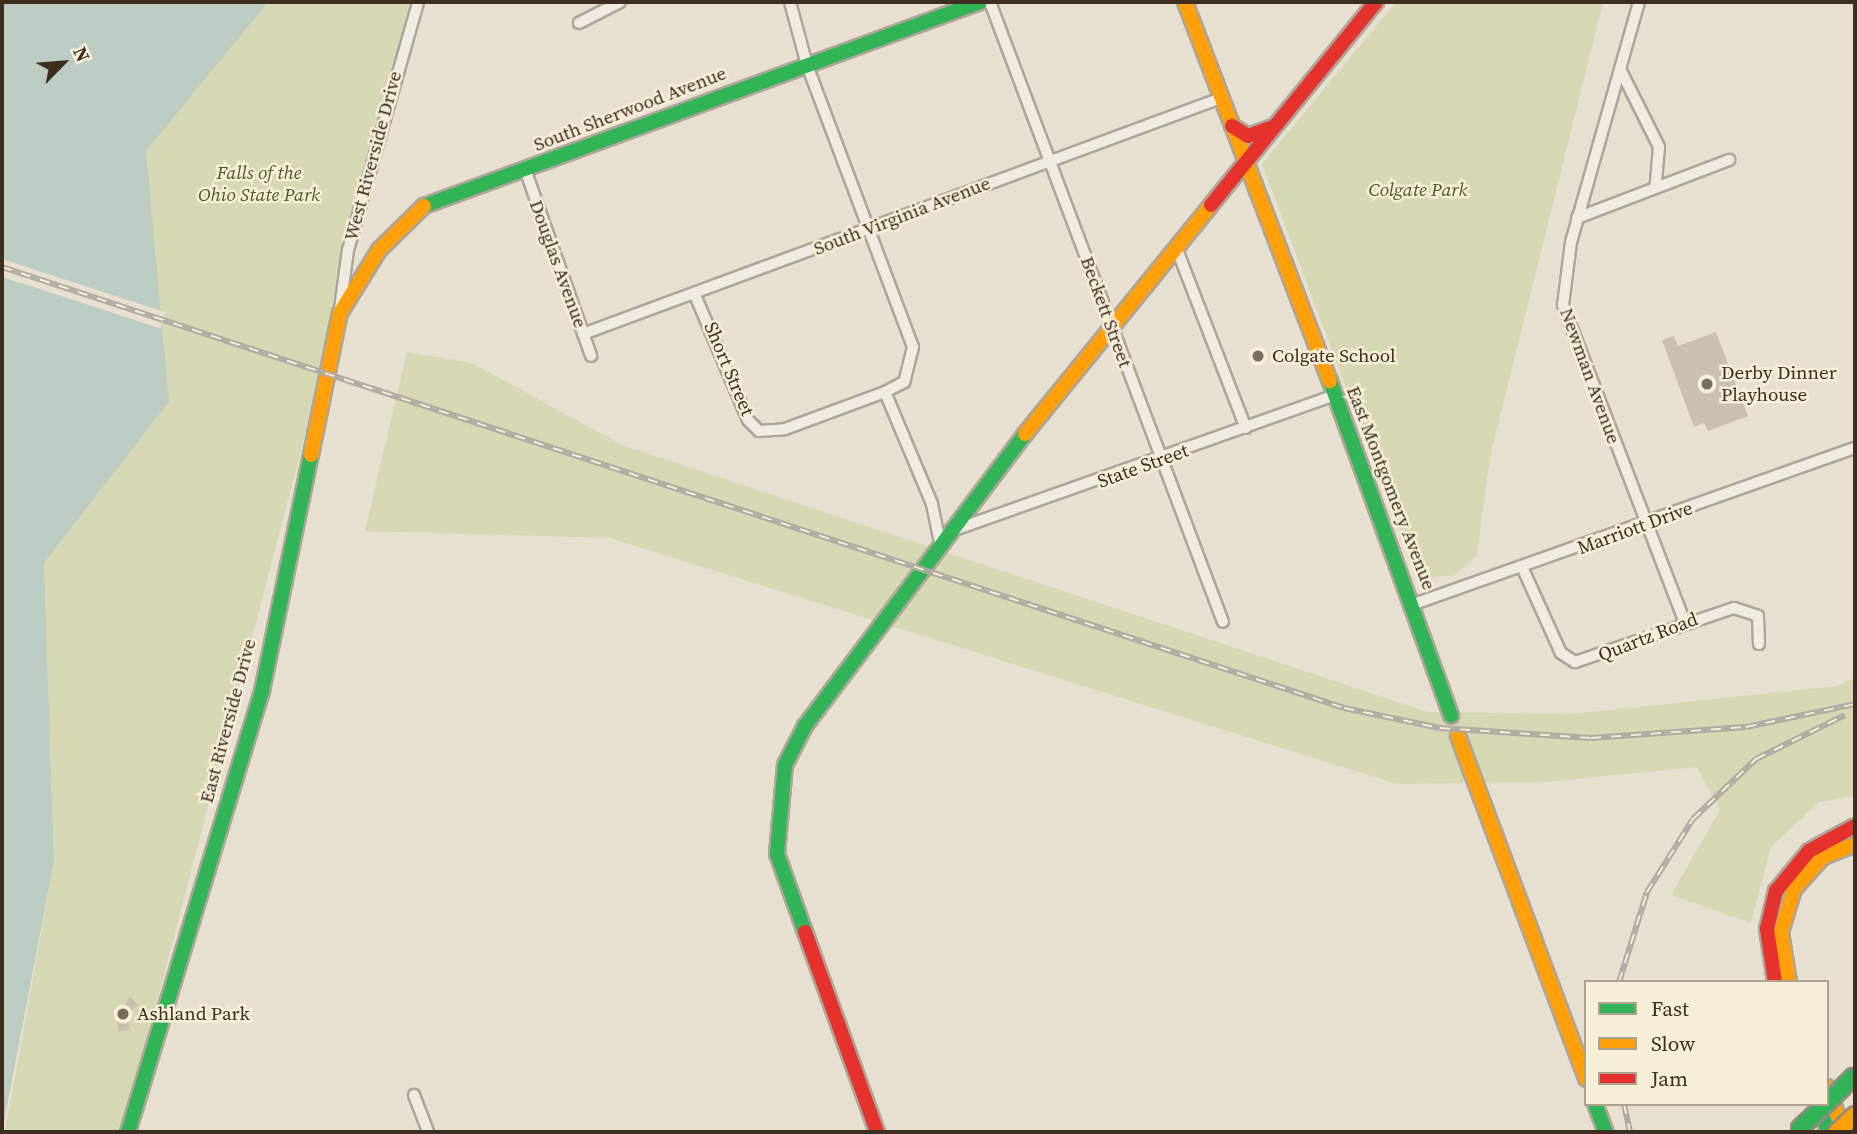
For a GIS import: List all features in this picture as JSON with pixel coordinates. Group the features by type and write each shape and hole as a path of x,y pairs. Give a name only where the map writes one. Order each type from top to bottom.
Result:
{"main road":[{"name":"South Sherwood Avenue","path":"340,313 379,250 414,211 526,172 980,2"},
{"name":"East Montgomery Avenue","path":"1185,2 1414,604 1451,716"},
{"path":"877,1132 777,854 778,797 805,726 1110,327 1376,2"},
{"path":"1232,126 1248,136 1277,124"},
{"name":"East Riverside Drive","path":"128,1132 262,691 340,313"},
{"path":"1458,736 1584,1074"},
{"path":"1775,980 1767,929 1776,891 1809,851 1855,826"},
{"path":"1789,980 1781,942 1790,898 1812,865 1855,844"},
{"path":"1829,1102 1854,1076"},
{"path":"1829,1092 1844,1132"},
{"path":"1596,1106 1606,1132"},
{"path":"1819,1106 1828,1132"},
{"path":"1798,1130 1825,1106"},
{"path":"1837,1132 1855,1115"}],"street":[{"name":"West Riverside Drive","path":"340,313 348,250 418,2"},
{"path":"579,23 620,2"},
{"path":"790,2 807,65 913,347 904,382 885,393 932,504 941,548"},
{"name":"Beckett Street","path":"990,2 1223,622"},
{"name":"Newman Avenue","path":"1639,2 1577,218 1563,304 1685,622"},
{"path":"1620,69 1659,147 1656,184"},
{"name":"South Virginia Avenue","path":"583,334 695,295 867,228 1221,98"},
{"path":"1577,218 1656,184 1728,160"},
{"name":"Douglas Avenue","path":"526,172 591,356"},
{"path":"1176,247 1246,428"},
{"name":"Short Street","path":"695,295 748,420 772,432 885,393"},
{"name":"State Street","path":"952,531 1161,460 1333,396"},
{"name":"Marriott Drive","path":"1414,604 1523,569 1855,447"},
{"name":"Quartz Road","path":"1523,569 1561,653 1575,662 1685,622 1734,608 1753,612 1760,622 1759,643"},
{"path":"414,1095 428,1132"}],"green space":[{"name":"Falls of the Ohio State Park","path":"18,2 418,2 123,1132 5,1132 54,861 44,563 169,402 2,23"},
{"name":"Colgate Park","path":"1396,2 1603,2 1490,457 1477,555 1455,575 1418,579 1262,164"},
{"path":"407,352 472,363 622,445 1428,712 1571,714 1837,686 1855,678 1855,796 1819,802 1771,847 1751,923 1671,895 1720,810 1697,767 1545,782 1397,784 610,538 365,531"}],"shaded area":[{"path":"2,2 268,2 146,151 169,402 44,563 54,861 2,1132"}],"pier":[{"path":"2,259 166,312 160,328 2,277"}],"building":[{"name":"Derby Dinner Playhouse","path":"1716,332 1748,416 1708,431 1704,423 1694,427 1662,340 1674,336 1678,346"},
{"name":"Ashland Park","path":"130,997 138,1005 127,1015 130,1029 119,1032 116,1019"}],"railway":[{"path":"2,267 1344,708 1440,728 1591,738 1746,727 1855,704"},
{"path":"1620,980 1647,892 1693,819 1756,759 1845,715"},
{"path":"1624,1106 1630,1132"}],"traffic: fast":[{"path":"424,206 980,2"},
{"path":"1330,381 1451,716"},
{"path":"805,932 777,854 785,765 805,726 1025,434"},
{"path":"128,1132 262,691 311,455"},
{"path":"1829,1101 1853,1077"},
{"path":"1596,1106 1606,1132"},
{"path":"1819,1106 1828,1132"},
{"path":"1800,1128 1824,1106"}],"traffic: slow":[{"path":"1185,2 1330,381"},
{"path":"1025,434 1211,205"},
{"path":"311,455 340,313 379,250 424,206"},
{"path":"1458,736 1584,1074"},
{"path":"1789,980 1781,932 1794,889 1823,857 1855,844"},
{"path":"1829,1092 1844,1132"},
{"path":"1837,1132 1855,1115"}],"traffic: jam":[{"path":"1211,205 1376,2"},
{"path":"1232,126 1248,136 1273,127"},
{"path":"1775,980 1767,929 1776,891 1809,851 1855,826"},
{"path":"805,932 877,1132"}],"place":[{"name":"Colgate School","path":"1258,356"},
{"name":"Derby Dinner Playhouse","path":"1707,384"},
{"name":"Ashland Park","path":"123,1014"}]}
